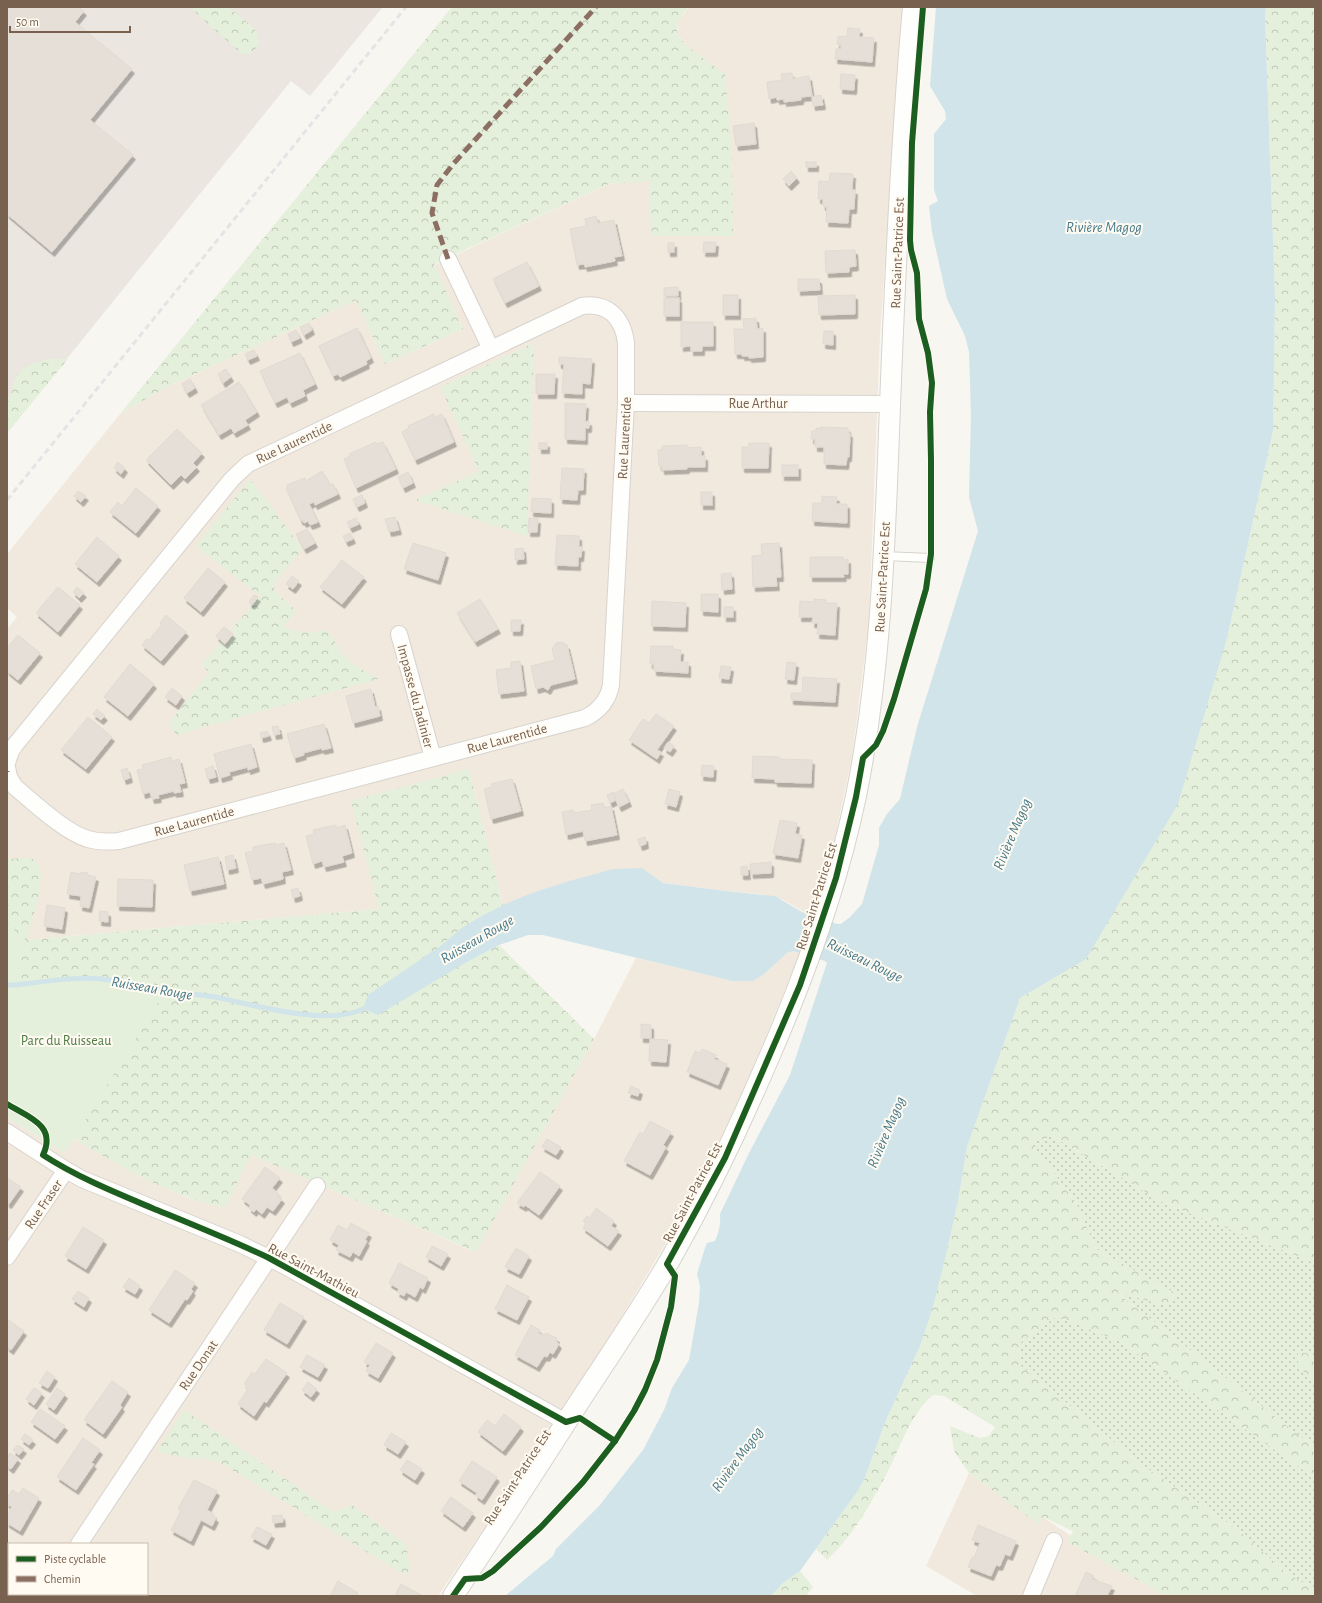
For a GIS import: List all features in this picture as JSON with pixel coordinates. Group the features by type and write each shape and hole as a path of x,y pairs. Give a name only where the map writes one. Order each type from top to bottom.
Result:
{"street":[{"name":"Rue Saint-Patrice Est","path":"453,1596 667,1264 725,1158 800,985 824,918 836,878 847,835 863,758 879,641 904,118 913,7"},
{"path":"448,259 491,349"},
{"name":"Rue Laurentide","path":"7,763 11,751 15,745 242,468 255,460 582,306 598,305 605,308 618,319 625,334 626,403 611,685 606,699 597,711 585,718 119,841 109,842 89,840 70,831 15,787 9,777 7,767"},
{"name":"Rue Arthur","path":"626,403 890,404"},
{"name":"Impasse du Jadinier","path":"399,634 433,758"},
{"name":"Rue Saint-Mathieu","path":"7,1132 66,1170 97,1185 240,1244 269,1258 566,1422"},
{"name":"Rue Fraser","path":"7,1258 66,1170"},
{"name":"Rue Donat","path":"80,1543 317,1186"},
{"path":"1031,1596 1054,1541"}],"lane":[{"path":"884,556 930,558"}],"shaded area":[{"path":"7,7 383,7 310,96 291,81 7,433"},
{"path":"689,7 904,7 880,335 869,622 852,757 832,851 811,916 782,899 761,894 663,883 641,868 567,882 503,905 469,769 379,909 26,940 36,903 32,859 7,859 7,629 17,617 7,608 7,554 120,414 165,388 356,300 385,364 463,329 434,265 609,184 649,180 684,43 678,35 678,21"},
{"path":"793,951 800,953 749,1077 707,1169 669,1238 564,1412 438,1596 7,1596 7,1117 65,1153 74,1139 141,1177 185,1197 225,1208 250,1154 475,1252 594,1039 636,958 732,981 752,981 763,975 787,953"},
{"path":"969,1473 1038,1523 1043,1517 1071,1536 1068,1542 1167,1596 977,1596 926,1566"}],"green space":[{"path":"191,7 228,7 253,27 258,35 259,43 250,53 242,54"},
{"path":"452,7 689,7 679,20 677,27 678,35 685,44 725,74 732,149 733,236 651,236 649,181 609,184 434,264 463,329 385,364 356,300 165,388 120,414"},
{"path":"1266,7 1315,7 1315,1263 1164,1203 1052,1136 1031,1143 1076,1203 1096,1249 1175,1293 1168,1306 1116,1292 1315,1448 1315,1478 1121,1342 1057,1316 1020,1343 1021,1366 1141,1464 1238,1530 1289,1575 1315,1589 1315,1596 1167,1596 1067,1542 1073,1531 1043,1517 1038,1524 969,1473 954,1451 950,1426 980,1438 989,1436 995,1427 944,1396 933,1395 914,1418 892,1463 864,1514 847,1539 827,1560 816,1549 864,1480 886,1420 920,1346 949,1242 958,1201 967,1147 1020,998 1086,959 1227,638 1273,431 1275,297 1265,17"},
{"path":"534,343 527,536 415,500 479,471 440,387"},
{"path":"49,359 68,359 7,433 7,397 10,397 12,387 18,374 26,367"},
{"path":"250,479 303,549 275,581 274,591 297,611 284,626 300,632 327,630 343,655 353,664 378,679 176,735 169,723 209,672 201,665 221,642 225,645 235,634 231,630 260,596 196,546"},
{"path":"469,769 503,905 463,927 439,947 465,963 499,945 594,1039 476,1252 251,1155 225,1208 189,1198 137,1175 92,1150 7,1093 7,859 32,859 38,864 40,872 38,896 27,940 379,909 351,801"},
{"name":"Parc du Ruisseau","path":"7,924 26,940 14,985 82,978 109,980 166,990 65,1153 7,1117"},
{"path":"1052,1136 1164,1203 1315,1263 1315,1358 1298,1349 1298,1367 1315,1381 1315,1448 1115,1291 1168,1306 1175,1294 1096,1249 1076,1203 1031,1143"},
{"path":"1057,1316 1121,1342 1315,1478 1315,1589 1289,1575 1238,1530 1141,1464 1021,1366 1020,1343"},
{"path":"1298,1349 1315,1358 1315,1381 1298,1367"},
{"path":"184,1410 334,1512 352,1505 406,1544 410,1571 403,1574 219,1462 206,1459 179,1457 157,1451"},
{"path":"800,1571 813,1587 806,1596 771,1596 783,1583"}],"water":[{"name":"Rivière Magog","path":"936,7 1266,7 1265,17 1275,297 1273,431 1227,638 1178,804 1086,959 1020,998 967,1147 958,1201 949,1242 934,1303 920,1346 886,1420 864,1480 800,1571 783,1583 771,1596 505,1596 553,1556 556,1549 599,1506 643,1450 664,1410 672,1388 689,1360 699,1303 700,1286 697,1274 705,1248 707,1243 715,1241 718,1234 720,1214 749,1153 790,1075 827,963 825,961 793,951 787,953 763,975 753,981 732,981 543,935 528,935 499,945 465,963 378,1015 363,1009 368,995 439,947 463,927 480,917 503,905 532,893 613,869 642,868 663,883 775,896 802,912 837,924 841,924 850,917 862,904 879,845 879,828 887,814 900,799 917,727 978,531 969,497 971,415 969,352 965,336 947,299 932,232 929,206 938,201 934,190 934,134 946,119 945,111 930,86"}],"building":[{"path":"7,7 79,7 84,11 75,22 132,69 90,120 133,155 52,252 7,214"},
{"path":"848,28 860,29 859,37 874,38 872,62 835,59 836,49 841,49 841,45 837,44 838,37 847,36"},
{"path":"792,73 793,79 809,76 812,96 801,97 801,100 784,102 784,99 777,100 777,97 769,99 767,82 782,80 781,74"},
{"path":"841,74 855,75 854,90 840,89"},
{"path":"821,95 823,105 813,106 812,97"},
{"path":"754,123 756,144 736,146 733,126"},
{"path":"806,162 816,162 816,167 806,167"},
{"path":"791,171 797,178 789,186 783,179"},
{"path":"830,173 853,174 852,190 855,190 854,209 849,209 848,223 826,222 827,207 823,206 823,199 818,199 819,181 829,182"},
{"path":"596,216 598,223 614,220 622,256 614,257 615,261 585,267 584,264 577,265 570,229 586,226 585,219"},
{"path":"704,242 716,242 715,252 703,252"},
{"path":"668,243 674,243 674,252 668,252"},
{"path":"855,250 856,266 849,267 849,272 826,273 825,251"},
{"path":"527,262 539,286 505,303 493,279"},
{"path":"798,279 819,279 820,290 798,291"},
{"path":"678,287 678,296 664,296 664,288"},
{"path":"723,295 738,295 738,315 723,315"},
{"path":"855,295 855,314 819,315 818,296"},
{"path":"664,298 679,298 679,316 664,316"},
{"path":"756,318 757,329 763,328 763,357 749,358 749,356 742,356 742,354 735,354 734,329 744,329 743,319"},
{"path":"681,322 713,322 713,346 702,346 702,351 691,351 691,346 681,347"},
{"path":"309,323 312,330 304,335 300,327"},
{"path":"357,328 371,358 366,361 367,364 340,377 338,374 333,376 319,346"},
{"path":"296,330 300,338 291,342 288,334"},
{"path":"824,331 833,331 833,345 823,344"},
{"path":"254,350 257,356 248,360 245,354"},
{"path":"300,353 315,384 303,390 305,396 290,403 287,397 275,403 260,371"},
{"path":"559,357 592,359 590,384 582,383 582,394 562,393 564,364 559,364"},
{"path":"226,369 231,377 223,383 218,374"},
{"path":"536,374 555,374 554,394 536,394"},
{"path":"190,379 195,388 187,393 182,384"},
{"path":"239,382 257,412 245,420 248,425 234,433 231,428 219,435 201,405"},
{"path":"565,403 586,404 585,422 589,421 589,428 585,428 585,440 565,439"},
{"path":"434,414 435,417 442,414 454,442 415,460 402,432 409,428 408,426"},
{"path":"820,427 848,428 848,433 850,433 849,457 847,457 846,465 824,464 824,447 815,447 815,439 811,439 812,431 816,431 816,428 820,429"},
{"path":"177,429 202,453 193,463 197,467 185,479 181,475 171,485 146,460"},
{"path":"376,442 377,444 383,442 396,469 356,488 344,459 350,456 349,454"},
{"path":"539,443 547,443 547,449 539,449"},
{"path":"749,443 769,443 768,468 742,468 742,447 749,447"},
{"path":"687,445 687,448 701,447 701,456 705,456 705,467 687,467 687,469 662,470 662,466 659,466 658,450 662,450 662,446"},
{"path":"118,462 125,468 121,474 114,468"},
{"path":"782,465 798,465 798,476 782,476"},
{"path":"562,468 584,469 583,490 578,490 577,500 560,499"},
{"path":"322,471 330,485 333,484 338,494 315,505 314,502 309,504 318,522 310,525 308,521 304,523 302,520 301,521 286,488 288,487 287,485 305,478 306,481"},
{"path":"408,472 413,483 403,488 398,477"},
{"path":"136,488 158,506 136,533 110,512 118,502 122,506"},
{"path":"78,491 86,496 81,502 74,496"},
{"path":"701,492 712,492 712,505 701,505"},
{"path":"362,495 365,503 357,507 353,499"},
{"path":"822,496 837,497 836,504 847,504 847,523 812,521 813,503 822,503"},
{"path":"532,498 551,499 551,513 531,512"},
{"path":"395,517 399,530 389,532 385,519"},
{"path":"356,518 359,524 350,528 347,522"},
{"path":"529,518 538,519 537,532 528,532"},
{"path":"307,529 315,543 304,549 296,534"},
{"path":"350,533 353,539 346,542 343,536"},
{"path":"557,535 579,536 579,547 582,547 581,557 578,557 578,566 555,565"},
{"path":"97,537 119,556 97,582 75,564"},
{"path":"413,543 446,553 438,580 404,569"},
{"path":"779,543 781,577 776,577 777,586 753,587 752,556 762,555 761,544"},
{"path":"523,548 524,559 515,560 515,549"},
{"path":"810,557 843,557 843,560 848,559 848,574 843,574 844,577 810,577"},
{"path":"342,560 364,577 342,604 320,587"},
{"path":"208,568 225,582 201,612 184,598"},
{"path":"731,573 732,589 722,590 721,574"},
{"path":"292,576 299,581 293,589 286,584"},
{"path":"58,587 80,605 58,632 36,613"},
{"path":"77,587 84,593 79,598 73,592"},
{"path":"701,594 718,594 718,612 701,611"},
{"path":"254,595 258,597 252,605 249,602"},
{"path":"480,599 498,629 475,642 457,613"},
{"path":"814,599 826,600 826,603 837,603 835,635 817,634 818,623 812,623 813,617 799,617 800,601 814,602"},
{"path":"652,601 686,603 685,627 651,626"},
{"path":"724,607 733,607 733,617 724,617"},
{"path":"166,615 186,632 161,661 142,645 147,639 149,640 162,624 160,623"},
{"path":"511,620 521,620 520,631 511,631"},
{"path":"224,627 233,634 225,644 216,636"},
{"path":"18,635 40,653 18,680 7,671 7,648"},
{"path":"562,642 567,645 575,679 551,685 548,690 543,687 536,689 531,666 555,660 552,649 556,643"},
{"path":"651,646 673,646 673,649 681,650 680,662 688,662 688,673 654,671 654,664 650,664"},
{"path":"520,661 524,691 499,694 496,670 511,668 511,662"},
{"path":"787,662 796,663 794,680 785,679"},
{"path":"130,664 154,684 128,716 104,697"},
{"path":"721,666 731,667 729,679 719,678"},
{"path":"803,677 837,679 835,702 791,700 791,693 802,693"},
{"path":"172,688 182,696 176,705 165,697"},
{"path":"371,689 375,707 378,706 380,716 353,723 346,696"},
{"path":"97,709 105,716 101,720 93,714"},
{"path":"656,714 674,726 657,750 661,752 657,759 629,740 643,719 649,723"},
{"path":"88,717 112,737 86,769 61,750"},
{"path":"324,724 331,748 322,750 322,748 303,753 304,755 294,758 287,734"},
{"path":"278,726 280,734 274,735 272,727"},
{"path":"267,731 269,736 261,738 260,733"},
{"path":"668,742 674,746 670,752 664,748"},
{"path":"251,744 257,767 248,770 248,767 229,772 230,775 220,778 214,754"},
{"path":"753,756 779,757 779,759 812,760 811,783 775,782 775,779 752,778"},
{"path":"171,757 172,761 179,759 185,783 179,784 181,792 174,793 174,791 158,795 159,798 152,799 150,792 143,794 137,770 143,769 142,765"},
{"path":"702,765 714,766 713,777 701,776"},
{"path":"213,766 216,777 208,779 205,769"},
{"path":"127,768 130,778 124,780 121,770"},
{"path":"512,779 521,811 491,819 484,789 492,787 491,784"},
{"path":"623,789 629,802 619,807 613,794"},
{"path":"669,789 680,792 676,807 665,804"},
{"path":"613,792 616,800 610,803 607,795"},
{"path":"603,803 604,808 611,806 617,835 585,841 583,831 566,835 562,812 573,810 574,813 592,810 591,805"},
{"path":"780,820 797,823 795,834 802,835 798,858 773,854"},
{"path":"336,825 336,828 345,825 352,853 342,856 344,862 324,867 322,861 313,864 306,836 314,834 313,830"},
{"path":"645,837 646,844 640,846 638,839"},
{"path":"275,843 275,845 284,843 291,870 282,872 283,879 263,884 261,878 252,880 245,853 253,851 253,847"},
{"path":"233,855 236,868 227,870 225,857"},
{"path":"218,857 224,884 190,891 184,865"},
{"path":"771,862 771,873 751,874 750,864"},
{"path":"747,866 748,875 741,875 741,867"},
{"path":"71,872 80,874 81,872 88,873 87,875 96,877 89,908 80,906 81,896 67,894"},
{"path":"118,879 153,880 152,907 117,906"},
{"path":"298,888 300,896 293,898 291,890"},
{"path":"47,905 65,908 62,929 44,926"},
{"path":"100,911 108,912 108,922 99,921"},
{"path":"641,1024 651,1025 651,1038 641,1038"},
{"path":"650,1039 668,1040 666,1062 649,1061"},
{"path":"702,1049 716,1055 714,1059 727,1064 718,1085 687,1072 695,1051 700,1053"},
{"path":"631,1086 640,1090 638,1096 628,1093"},
{"path":"650,1121 671,1132 663,1145 666,1147 650,1175 624,1161 640,1132 643,1134"},
{"path":"547,1139 561,1147 556,1155 542,1147"},
{"path":"265,1167 280,1178 272,1188 282,1199 273,1211 267,1207 262,1214 256,1209 254,1212 249,1208 250,1205 242,1199"},
{"path":"540,1172 560,1186 539,1215 525,1205 524,1207 517,1203"},
{"path":"7,1178 21,1187 9,1204 7,1203"},
{"path":"596,1208 614,1221 611,1226 619,1231 608,1246 583,1228 586,1223 583,1221 587,1216 590,1218"},
{"path":"351,1223 369,1233 365,1240 367,1241 359,1256 353,1252 350,1257 336,1250 339,1245 330,1240 338,1225 347,1230"},
{"path":"83,1227 104,1240 86,1269 65,1256"},
{"path":"432,1246 448,1254 441,1266 426,1257"},
{"path":"516,1248 529,1256 519,1274 505,1267"},
{"path":"399,1263 428,1278 423,1289 420,1287 415,1297 406,1292 404,1296 397,1292 399,1289 389,1283"},
{"path":"175,1270 195,1283 191,1289 193,1291 187,1300 185,1299 169,1323 149,1310"},
{"path":"129,1278 140,1286 135,1294 123,1287"},
{"path":"507,1285 529,1297 517,1320 495,1309"},
{"path":"78,1291 89,1298 84,1307 72,1299"},
{"path":"280,1303 304,1317 287,1344 264,1330"},
{"path":"7,1319 24,1331 11,1350 7,1347"},
{"path":"531,1325 540,1330 538,1333 544,1336 546,1333 557,1338 556,1341 559,1344 553,1354 550,1352 547,1357 544,1356 537,1367 515,1355"},
{"path":"376,1343 393,1353 378,1378 366,1371 370,1365 364,1362"},
{"path":"307,1355 325,1365 318,1377 300,1367"},
{"path":"266,1359 287,1373 266,1403 264,1401 254,1416 238,1404 247,1390 245,1388 247,1386 244,1384 252,1372 255,1374"},
{"path":"47,1371 55,1377 48,1388 39,1383"},
{"path":"112,1381 128,1392 120,1405 122,1407 103,1434 84,1420"},
{"path":"308,1382 317,1389 311,1397 302,1390"},
{"path":"34,1388 42,1393 34,1405 26,1399"},
{"path":"57,1388 65,1394 54,1410 46,1404"},
{"path":"40,1409 65,1426 55,1439 31,1422"},
{"path":"504,1414 521,1427 503,1451 478,1432 487,1420 495,1426"},
{"path":"391,1433 406,1442 398,1454 384,1445"},
{"path":"25,1434 33,1440 29,1445 21,1439"},
{"path":"83,1438 100,1450 91,1463 94,1464 76,1490 57,1477"},
{"path":"18,1445 24,1449 19,1455 13,1450"},
{"path":"10,1453 18,1459 11,1469 7,1466 7,1458"},
{"path":"407,1460 422,1469 415,1480 400,1470"},
{"path":"472,1461 497,1477 482,1500 475,1495 477,1493 459,1481"},
{"path":"194,1480 217,1491 207,1510 214,1514 213,1516 216,1518 212,1526 201,1520 191,1541 171,1530 181,1511 178,1509"},
{"path":"23,1488 39,1498 20,1531 7,1523 7,1515 12,1507 7,1504 7,1498 12,1490 19,1494"},
{"path":"451,1497 473,1513 463,1527 441,1511"},
{"path":"282,1515 283,1522 273,1523 272,1516"},
{"path":"978,1525 1016,1541 1010,1556 1005,1554 1000,1566 996,1565 991,1576 968,1567 972,1557 974,1558 980,1543 972,1540"},
{"path":"257,1527 272,1534 266,1545 251,1537"},
{"path":"1086,1572 1094,1576 1092,1579 1112,1586 1107,1596 1075,1596"},
{"path":"338,1581 358,1593 356,1596 330,1596"},
{"path":"401,1584 423,1596 395,1596"}],"waterway":[{"name":"Ruisseau Rouge","path":"7,985 86,978 98,979 215,997 293,1013 315,1015 353,1013 369,1006"}],"railway":[{"path":"7,500 406,7"}],"marked path":[{"path":"448,259 432,213 437,185 454,163 596,7"}],"cycle path":[{"path":"453,1596 465,1579 482,1578 493,1571 541,1527 583,1482 615,1441 645,1390 657,1360 671,1307 675,1276 667,1264 725,1158 800,985 836,878 856,797 863,758 876,745 883,731 894,699 926,589 931,554 930,412 932,383 928,353 919,319 917,273 910,240 912,143 923,7"},
{"path":"7,1104 31,1118 43,1129 46,1136 46,1145 43,1155 56,1163 110,1190 226,1238 269,1258 566,1422 580,1418 615,1441"}]}
